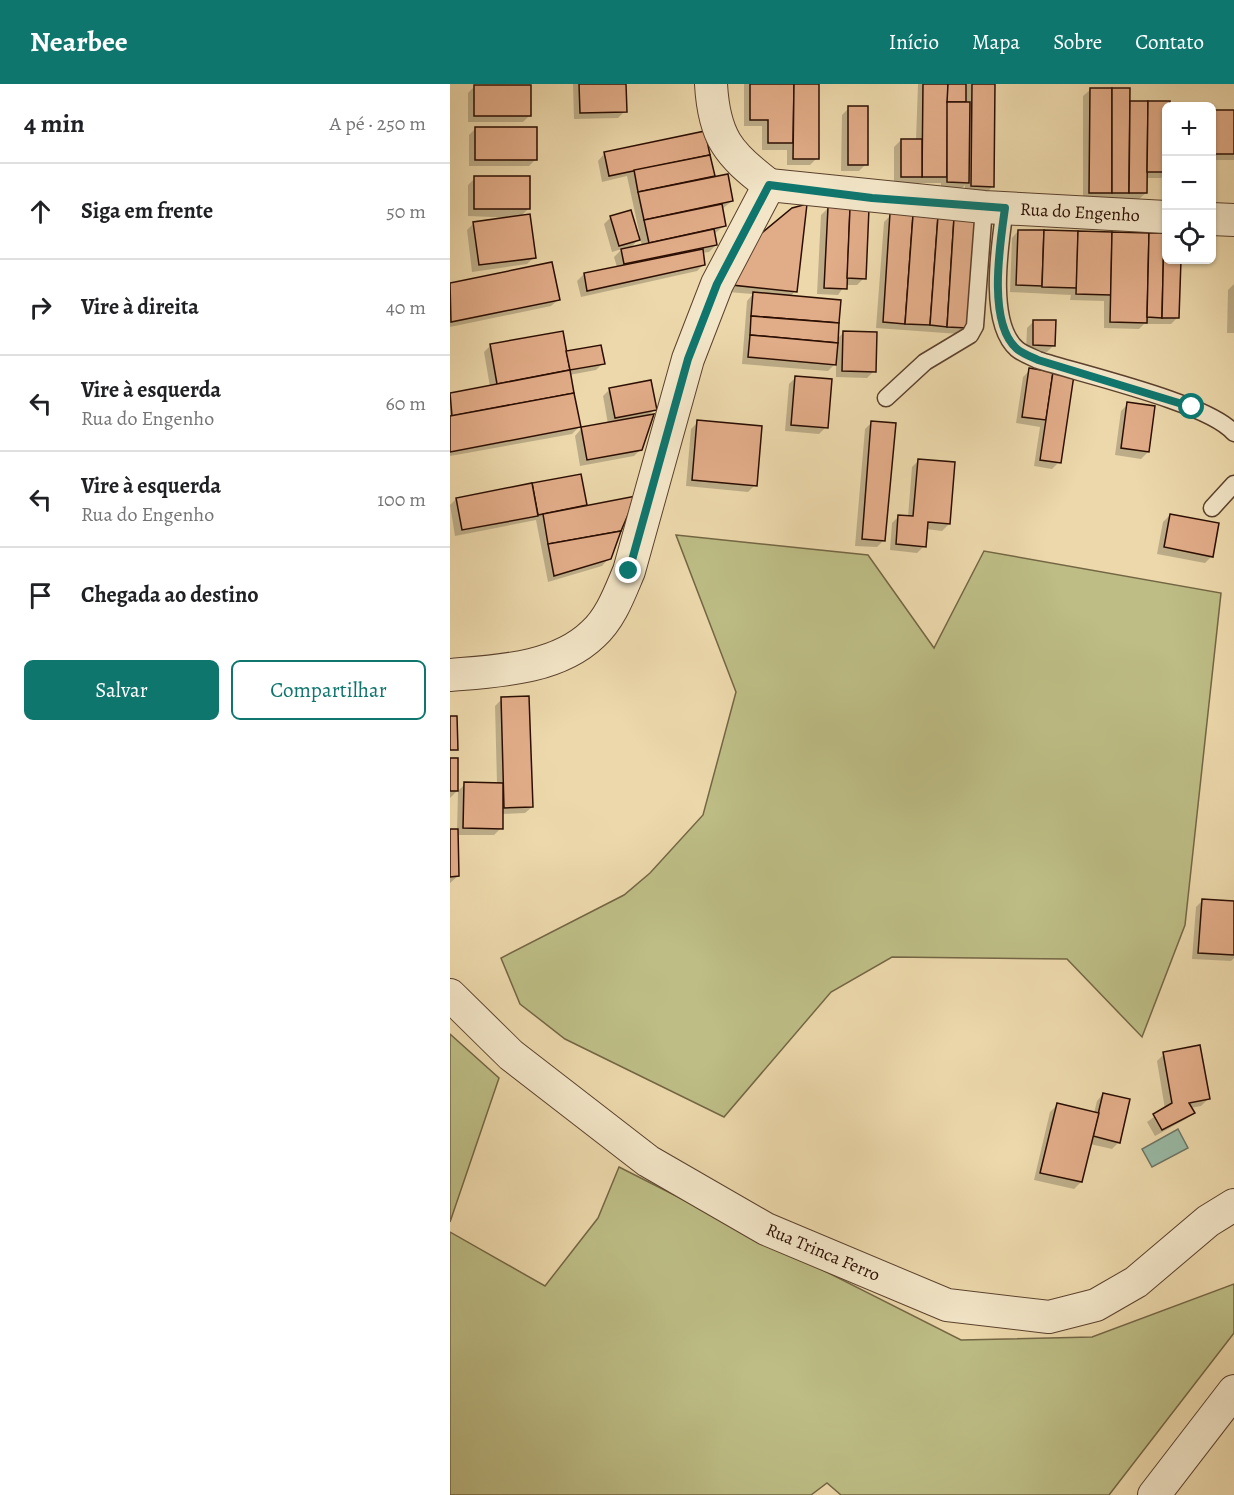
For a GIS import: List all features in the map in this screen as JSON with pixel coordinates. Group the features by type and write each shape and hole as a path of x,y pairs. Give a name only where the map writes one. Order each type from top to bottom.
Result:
{"street":[{"path":"450,675 510,670 564,654 594,634 616,602 629,571 688,359 717,284 769,185 739,162 720,134 711,84"},
{"name":"Rua do Engenho","path":"769,185 994,208 1162,217"},
{"path":"1216,219 1234,220"},
{"name":"Rua Trinca Ferro","path":"450,995 511,1055 648,1161 766,1229 947,1305 1049,1317 1096,1305 1136,1282 1208,1221 1234,1205"},
{"path":"1154,1495 1234,1391"}],"lane":[{"path":"886,398 925,362 970,335 975,326 994,208"},
{"path":"994,208 1000,304 1005,330 1017,349 1038,360 1192,407 1217,418 1234,433"},
{"path":"1212,508 1234,484"}],"green space":[{"path":"676,535 868,555 934,648 984,551 1221,593 1185,925 1142,1037 1067,959 892,957 831,992 724,1117 565,1039 520,1004 501,958 624,895 650,873 703,815 736,692"},
{"path":"450,1034 499,1078 450,1222"},
{"path":"619,1167 961,1340 1092,1337 1234,1284 1234,1333 1109,1495 841,1495 827,1483 811,1495 450,1495 450,1232 545,1286 598,1218"}],"shaded area":[{"path":"1178,1129 1188,1148 1152,1167 1142,1149"}],"building":[{"path":"579,84 626,84 627,112 580,113"},
{"path":"750,84 794,84 793,143 768,143 768,120 750,120"},
{"path":"794,84 819,84 819,159 793,159"},
{"path":"923,84 948,84 947,177 922,177"},
{"path":"948,84 966,84 966,102 947,102"},
{"path":"972,84 995,84 994,187 971,186"},
{"path":"474,85 531,85 531,116 474,116"},
{"path":"1090,88 1112,88 1112,193 1089,193"},
{"path":"1112,88 1130,88 1129,193 1112,193"},
{"path":"1130,101 1148,101 1147,193 1129,193"},
{"path":"1148,101 1170,101 1162,102 1162,172 1147,172"},
{"path":"947,102 970,102 969,183 947,182"},
{"path":"848,106 868,106 868,165 848,165"},
{"path":"1216,110 1234,110 1234,154 1216,154"},
{"path":"475,127 537,127 537,160 475,160"},
{"path":"705,131 710,155 609,176 604,152"},
{"path":"901,139 922,139 922,177 901,177"},
{"path":"710,155 715,176 638,192 634,170"},
{"path":"728,174 733,201 644,220 638,192"},
{"path":"474,176 530,176 530,209 474,209"},
{"path":"722,204 726,226 649,243 644,220"},
{"path":"807,204 797,292 732,285 758,236 792,208"},
{"path":"828,207 850,208 847,289 824,288"},
{"path":"850,208 869,208 866,279 847,278"},
{"path":"631,210 640,240 619,246 610,216"},
{"path":"890,213 913,215 905,324 883,322"},
{"path":"530,214 536,258 479,265 473,222"},
{"path":"913,215 938,216 930,325 905,324"},
{"path":"938,216 954,218 947,327 930,325"},
{"path":"954,218 975,219 968,328 947,327"},
{"path":"714,229 717,245 624,264 621,249"},
{"path":"1018,230 1044,230 1042,286 1016,285"},
{"path":"1044,230 1078,231 1077,288 1042,287"},
{"path":"1078,231 1112,232 1111,295 1076,294"},
{"path":"1112,232 1149,233 1147,323 1110,322"},
{"path":"1149,233 1162,233 1162,318 1147,317"},
{"path":"703,249 705,265 587,291 584,273"},
{"path":"552,262 560,300 451,322 450,283"},
{"path":"1163,264 1181,264 1179,318 1162,318"},
{"path":"753,292 841,300 839,323 751,316"},
{"path":"751,316 839,323 838,343 750,335"},
{"path":"1033,320 1056,320 1055,346 1033,345"},
{"path":"563,331 570,370 497,384 490,344"},
{"path":"843,331 877,332 876,372 842,371"},
{"path":"750,335 838,343 836,365 748,357"},
{"path":"601,345 605,364 570,370 566,351"},
{"path":"1029,368 1053,372 1046,420 1022,417"},
{"path":"570,370 574,393 452,416 450,393"},
{"path":"1053,372 1074,375 1061,463 1040,460"},
{"path":"795,376 832,379 828,428 791,425"},
{"path":"651,380 657,410 615,418 609,388"},
{"path":"574,393 581,427 450,452 450,416"},
{"path":"1127,402 1155,406 1149,452 1121,448"},
{"path":"654,414 642,450 587,460 581,427"},
{"path":"697,420 762,426 757,486 692,480"},
{"path":"871,421 896,423 885,541 862,539"},
{"path":"918,459 955,462 950,524 928,522 926,547 896,544 898,515 913,516"},
{"path":"581,474 587,505 538,515 532,483"},
{"path":"532,483 538,516 462,530 456,498"},
{"path":"636,496 621,531 548,544 543,514"},
{"path":"1170,514 1219,523 1213,557 1164,547"},
{"path":"621,531 611,559 554,576 548,544"},
{"path":"529,696 533,807 504,808 501,697"},
{"path":"450,716 457,716 458,750 450,750"},
{"path":"450,758 458,758 458,791 450,791"},
{"path":"464,782 503,783 503,829 463,828"},
{"path":"450,829 458,829 459,876 450,877"},
{"path":"1202,899 1234,901 1234,955 1198,953"},
{"path":"1200,1045 1210,1099 1189,1103 1195,1113 1162,1130 1153,1114 1172,1103 1163,1052"},
{"path":"1103,1093 1130,1099 1120,1143 1093,1136"},
{"path":"1057,1103 1099,1113 1082,1182 1040,1173"}],"route":[{"path":"629,571 688,359 717,284 769,185 872,198 1005,208 999,272 1000,304 1005,330 1017,349 1038,360 1192,407"}]}
